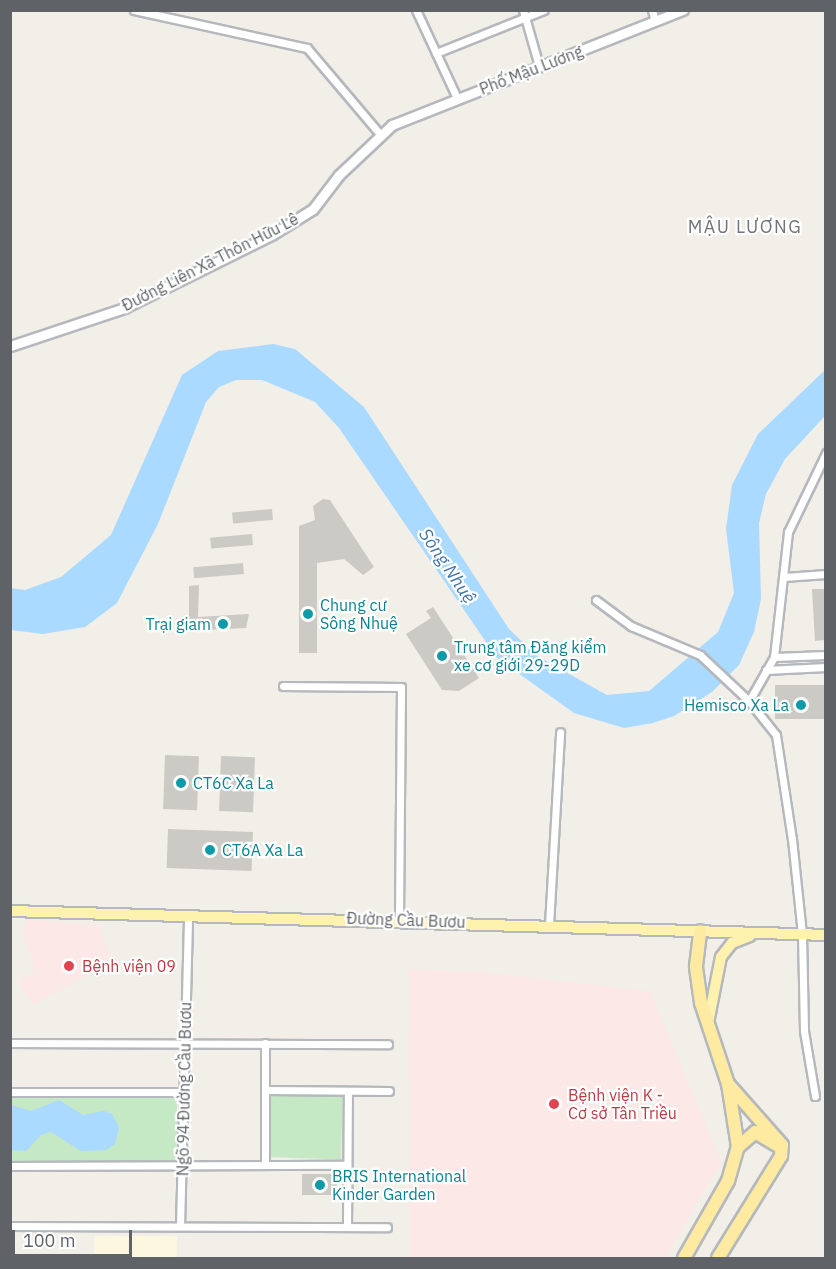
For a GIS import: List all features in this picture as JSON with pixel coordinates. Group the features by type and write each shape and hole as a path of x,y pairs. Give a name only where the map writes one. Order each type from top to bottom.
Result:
{"highway":[{"path":"684,1258 728,1181 738,1147 728,1084 708,1023 696,966 700,931"},
{"path":"718,1258 782,1151 778,1137 728,1084"},
{"path":"738,1147 756,1132 782,1151"}],"main road":[{"name":"Đường Cầu Bươu","path":"10,911 399,920 825,935"},
{"path":"708,1023 721,957 738,940 760,933"}],"street":[{"path":"134,10 307,48 380,134"},
{"path":"416,10 457,98"},
{"path":"436,54 523,15 544,10"},
{"path":"652,10 655,21"},
{"name":"Phố Mậu Lương","path":"380,134 457,98 683,10"},
{"path":"523,15 539,66"},
{"name":"Đường Liên Xã Thôn Hữu Lê","path":"10,346 124,308 273,234 312,209 380,134"},
{"path":"749,701 774,657 789,532 825,453"},
{"path":"784,577 825,574"},
{"path":"596,600 631,626 700,655 749,701 776,735 783,763 802,934 804,1031 815,1096"},
{"path":"774,657 825,655"},
{"path":"766,670 825,667"},
{"path":"282,686 401,687 399,920"},
{"path":"549,925 560,732"},
{"name":"Ngõ 94 Đường Cầu Bươu","path":"180,1226 188,915"},
{"path":"10,1043 388,1044"},
{"path":"265,1043 266,1164"},
{"path":"265,1090 389,1091"},
{"path":"346,1227 348,1090"},
{"path":"10,1092 184,1092"},
{"path":"10,1166 266,1164 347,1166"},
{"path":"10,1226 387,1227"}],"shaded area":[{"name":"Bệnh viện 09","path":"26,919 100,925 112,962 33,1005 18,982 35,970 23,934"},
{"name":"Bệnh viện K - Cơ sở Tân Triều","path":"409,969 481,972 650,991 721,1162 665,1258 410,1258"},
{"path":"94,1236 177,1236 177,1258 94,1258"}],"green space":[{"path":"270,1094 343,1097 341,1160 268,1157"},
{"path":"10,1096 177,1096 177,1163 10,1163"}],"water":[{"name":"Sông Nhuệ","path":"273,344 295,349 364,407 509,629 537,656 607,695 649,691 718,632 734,593 726,529 732,485 758,434 825,370 825,416 785,459 766,494 759,523 761,599 754,632 739,665 712,692 674,716 653,723 624,728 574,713 497,658 339,428 315,402 262,380 236,380 219,387 206,402 158,524 117,603 85,627 43,634 11,630 10,588 25,590 61,577 111,535 182,375 218,351"},
{"path":"59,1100 83,1115 104,1111 112,1114 119,1127 115,1144 106,1150 81,1151 51,1132 41,1135 26,1151 11,1150 11,1105 31,1111"}],"building":[{"name":"Chung cư Sông Nhuệ","path":"323,499 330,500 374,567 363,575 344,559 317,563 317,653 299,653 299,526 315,520 313,506"},
{"path":"272,509 273,520 233,523 232,512"},
{"path":"252,534 253,545 211,549 210,538"},
{"name":"Trại giam","path":"243,563 244,574 194,578 193,567"},
{"path":"199,585 198,617 249,614 246,628 189,631 189,586"},
{"path":"812,589 825,589 825,640 815,641"},
{"name":"Trung tâm Đăng kiểm xe cơ giới 29-29D","path":"433,607 479,678 459,691 442,690 406,634 431,618 426,611"},
{"name":"Hemisco Xa La","path":"775,685 825,685 825,719 775,719"},
{"name":"CT6C Xa La","path":"165,755 199,756 197,810 163,809"},
{"path":"221,756 255,757 253,812 219,811"},
{"name":"CT6A Xa La","path":"168,829 253,832 252,871 167,868"},
{"name":"BRIS International Kinder Garden","path":"302,1174 337,1174 337,1195 302,1195"}],"place":[{"name":"Chung cư Sông Nhuệ","path":"308,614"},
{"name":"Trại giam","path":"223,624"},
{"name":"Trung tâm Đăng kiểm xe cơ giới 29-29D","path":"442,656"},
{"name":"Hemisco Xa La","path":"801,705"},
{"name":"CT6C Xa La","path":"181,783"},
{"name":"CT6A Xa La","path":"210,850"},
{"name":"Bệnh viện 09","path":"69,966"},
{"name":"Bệnh viện K - Cơ sở Tân Triều","path":"554,1104"},
{"name":"BRIS International Kinder Garden","path":"320,1185"}],"district":[{"name":"MẬU LƯƠNG","path":"745,227"}]}
